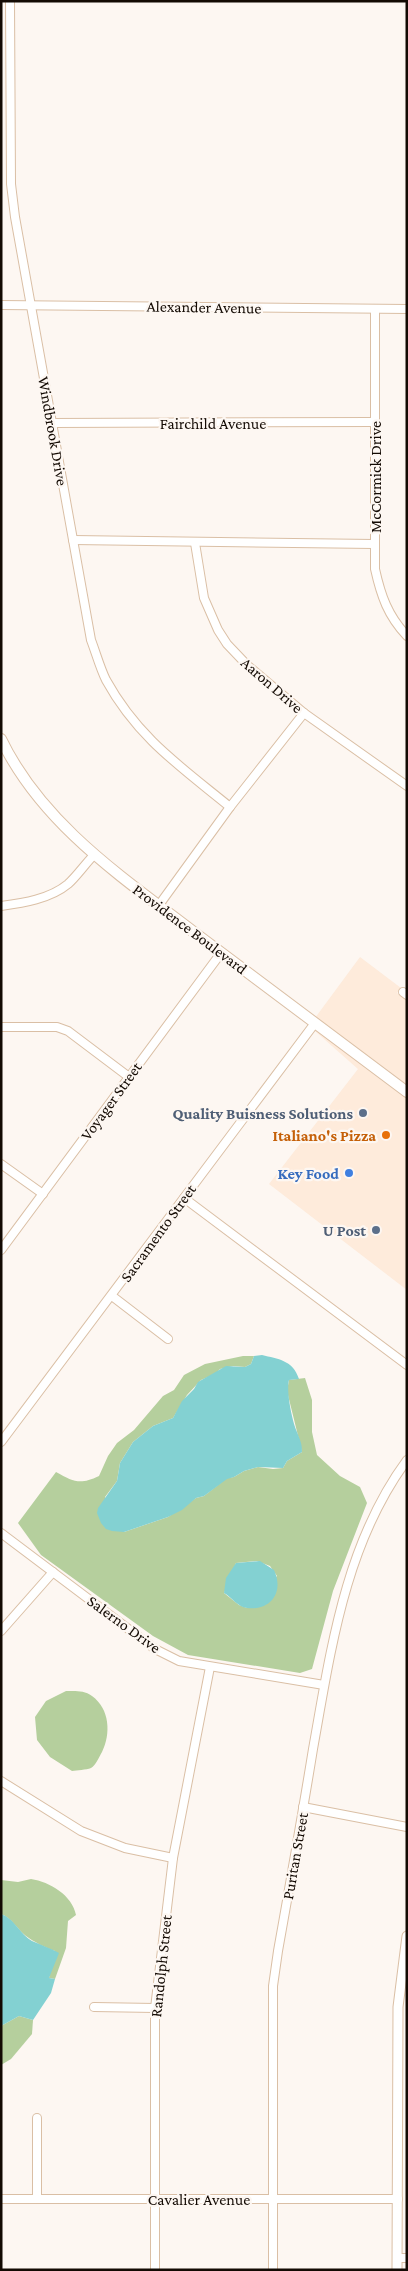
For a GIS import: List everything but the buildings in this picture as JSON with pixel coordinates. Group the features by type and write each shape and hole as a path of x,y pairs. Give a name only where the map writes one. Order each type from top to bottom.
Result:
{"main road":[{"name":"Providence Boulevard","path":"3,746 45,806 94,855 407,1092"}],"street":[{"name":"Windbrook Drive","path":"10,1 6,30 11,184 15,217 72,540 92,640 106,678 126,711 147,738 163,754 230,807"},
{"name":"Alexander Avenue","path":"1,305 407,309"},
{"name":"McCormick Drive","path":"375,309 375,569 380,595 388,613 407,636"},
{"name":"Fairchild Avenue","path":"52,423 375,422"},
{"path":"72,540 374,544"},
{"name":"Aaron Drive","path":"195,543 204,598 218,630 246,665 304,713 407,786"},
{"path":"159,905 230,807 304,713"},
{"path":"1,906 23,903 67,885 94,855"},
{"name":"Voyager Street","path":"1,1250 221,953"},
{"name":"Sacramento Street","path":"1,1442 315,1023"},
{"path":"1,1027 57,1027 68,1031 129,1077"},
{"path":"1,1164 43,1194"},
{"path":"184,1198 407,1365"},
{"path":"112,1296 168,1339"},
{"name":"Puritan Street","path":"273,2270 273,1986 324,1686 340,1606 358,1552 380,1503 407,1460"},
{"name":"Salerno Drive","path":"1,1534 155,1649 179,1661 324,1686"},
{"path":"1,1631 53,1572"},
{"name":"Randolph Street","path":"155,2270 156,2008 173,1858 210,1667"},
{"path":"1,1781 81,1831 125,1848 173,1858"},
{"path":"303,1807 407,1827"},
{"path":"397,2270 402,2258 398,2199 398,2007 407,1936"},
{"path":"94,2007 156,2008"},
{"path":"37,2118 37,2199"},
{"name":"Cavalier Avenue","path":"1,2199 398,2199"}],"shaded area":[{"path":"360,957 401,988 397,993 407,1000 407,1086 315,1018"},
{"path":"316,1029 407,1098 407,1290 269,1184 358,1069 315,1031"}],"green space":[{"path":"243,1356 254,1356 251,1364 245,1367 233,1366 220,1369 215,1374 201,1380 187,1395 173,1418 153,1426 133,1442 120,1463 117,1481 105,1497 124,1532 168,1517 196,1498 204,1496 227,1478 234,1477 244,1471 258,1467 283,1468 287,1461 302,1452 287,1391 289,1380 305,1378 312,1400 312,1432 317,1455 340,1476 360,1487 367,1503 333,1591 312,1669 300,1673 188,1655 153,1636 41,1555 18,1523 56,1472 77,1481 87,1481 99,1476 108,1456 117,1443 134,1430 163,1396 174,1390 184,1375 205,1364","holes":["257,1561 270,1566 277,1576 247,1608 239,1605 224,1593 236,1563"]},
{"path":"66,1691 79,1691 89,1694 98,1701 105,1715 108,1730 105,1745 96,1763 89,1769 72,1771 50,1757 37,1740 35,1717 46,1701"},
{"path":"31,1879 53,1886 70,1901 76,1915 68,1921 66,1948 55,1979 49,1978 55,1951 29,1938 8,1918 1,1914 1,1880 18,1882"},
{"path":"19,2016 33,2020 32,2034 11,2059 1,2065 1,2026"}],"water":[{"path":"262,1355 279,1359 289,1364 299,1379 289,1380 288,1391 291,1414 301,1442 302,1452 287,1461 283,1468 258,1467 227,1479 204,1496 196,1498 182,1510 168,1517 124,1532 106,1529 97,1513 98,1508 117,1481 120,1463 133,1442 153,1426 173,1418 182,1401 198,1382 226,1366 245,1367 251,1364 254,1356"},
{"path":"260,1561 274,1570 278,1585 274,1598 263,1606 256,1608 243,1607 224,1593 226,1578 236,1563"},
{"path":"1,1914 10,1919 32,1941 59,1953 49,1978 55,1979 51,1993 33,2020 19,2016 1,2026"}],"place":[{"name":"Quality Buisness Solutions","path":"363,1113"},
{"name":"Italiano's Pizza","path":"386,1135"},
{"name":"Key Food","path":"349,1173"},
{"name":"U Post","path":"376,1230"}]}
